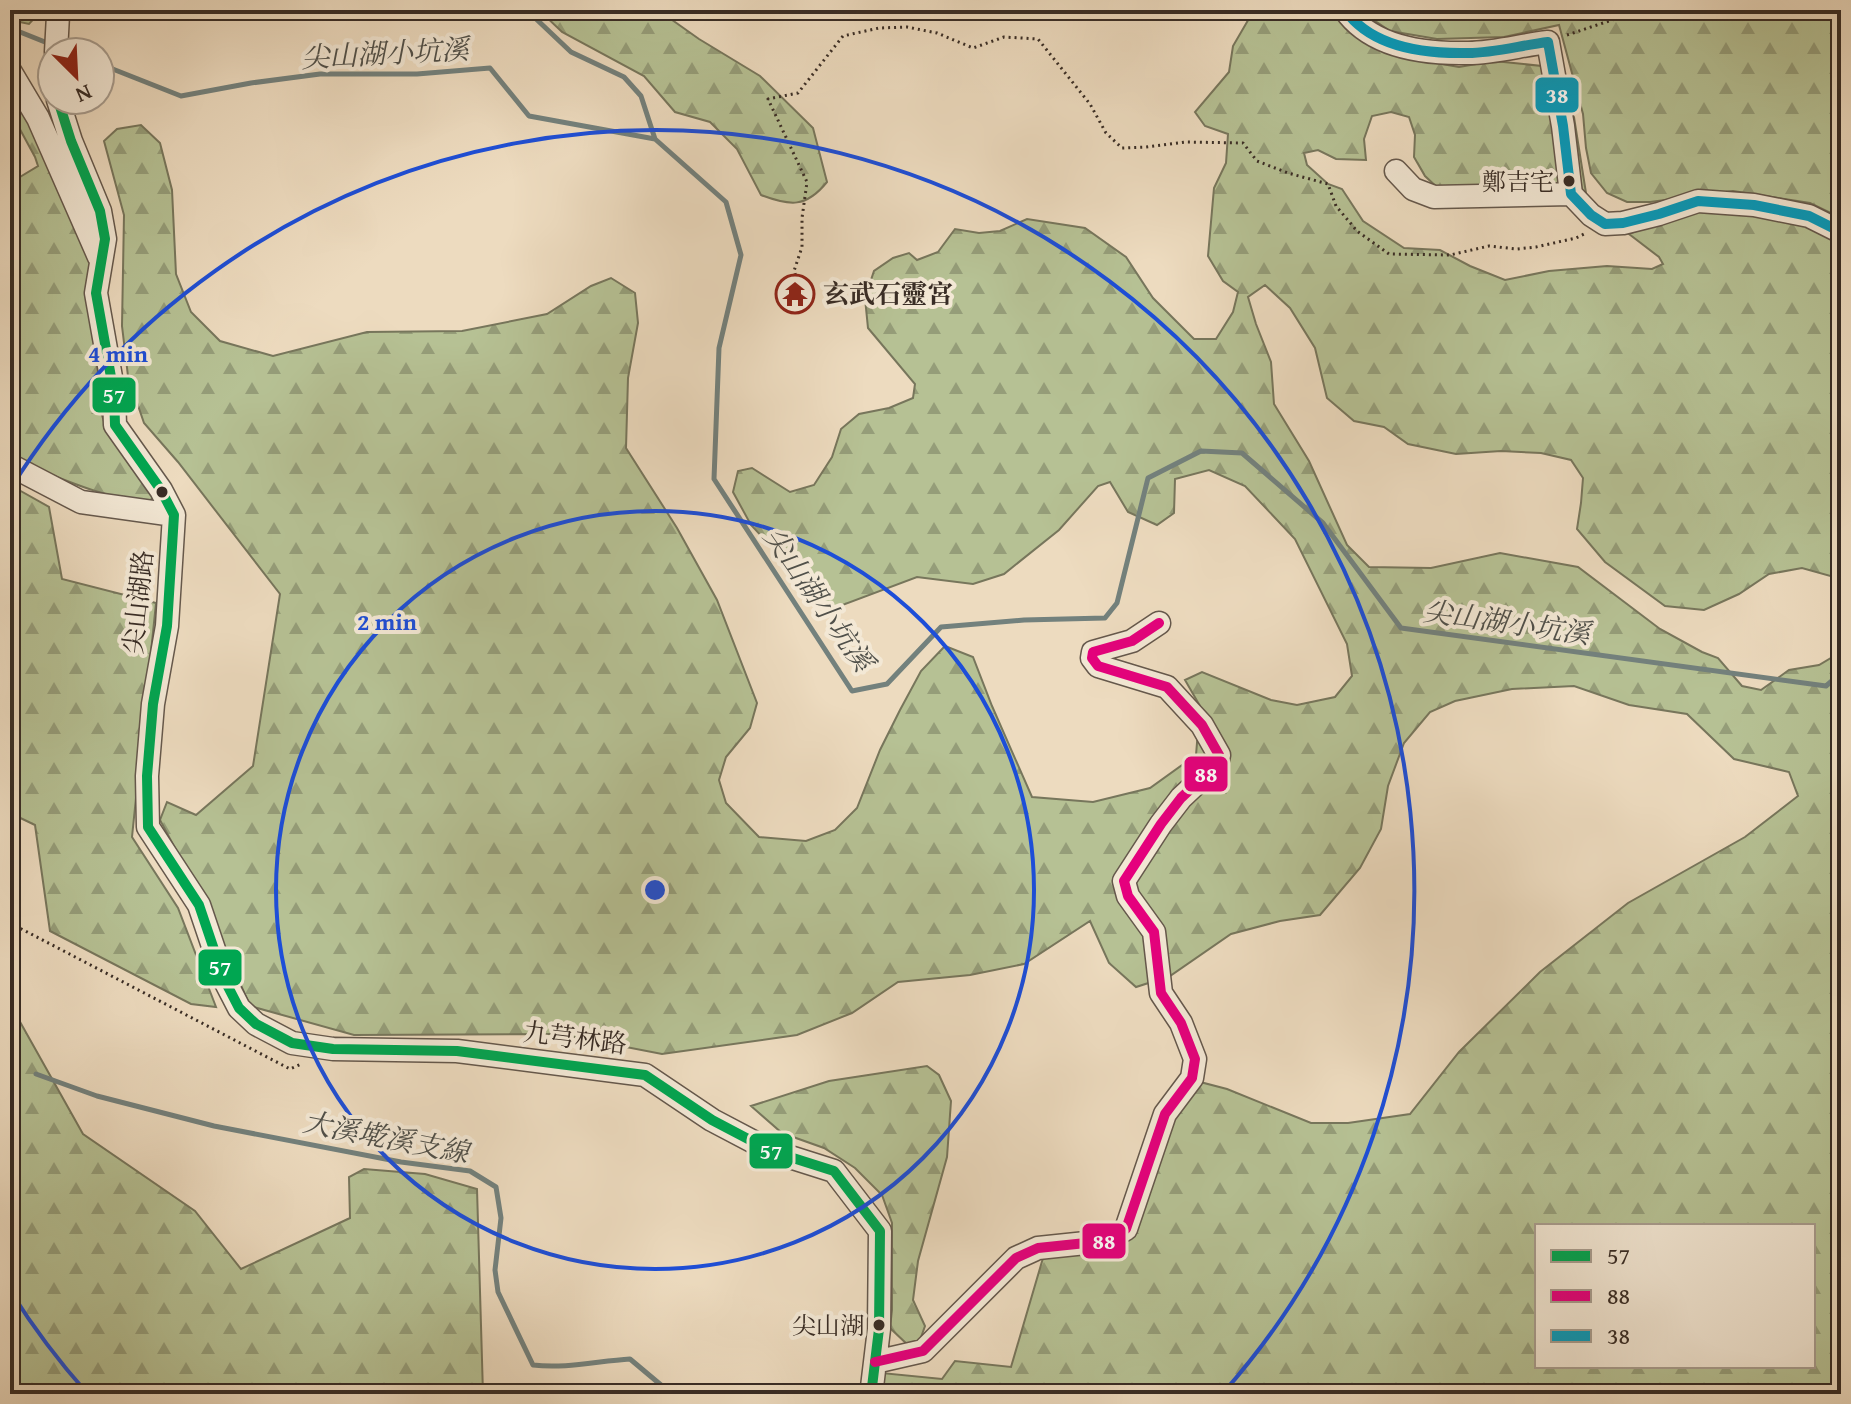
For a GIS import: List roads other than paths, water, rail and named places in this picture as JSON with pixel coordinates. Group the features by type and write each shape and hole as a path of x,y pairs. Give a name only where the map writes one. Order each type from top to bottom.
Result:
{"street":[{"path":"1345,10 1352,20 1378,38 1412,50 1470,53 1548,42 1571,194 1591,215 1605,224 1623,223 1698,201 1754,205 1809,216 1841,232"},
{"path":"58,36 60,12"},
{"path":"10,71 38,118 101,262"},
{"path":"63,116 100,211 105,239 96,293 114,394 115,425 161,490 174,515"},
{"path":"1396,171 1413,189 1434,197 1571,194"},
{"path":"10,465 81,502 174,515"},
{"name":"尖山湖路","path":"174,515 167,626 153,704 148,762 148,827 199,905 224,979 239,1008 256,1024 292,1043 333,1049"},
{"path":"875,1362 923,1351 1016,1258 1038,1248 1105,1241 1126,1229 1165,1114 1192,1078 1195,1059 1181,1023 1161,993 1154,932 1128,896 1124,881 1161,824 1181,798 1217,764 1219,755 1202,725 1167,687 1098,666 1092,658 1093,652 1132,641 1159,623"},
{"name":"九芎林路","path":"333,1049 457,1051 645,1075 712,1120 771,1151 834,1171 880,1231 879,1329 873,1394"}],"waterway":[{"name":"尖山湖小坑溪","path":"531,10 533,16 571,52 624,77 641,96 655,139 726,202 741,255 719,348 714,479 852,691 887,684 941,627 1024,620 1105,618 1117,603 1148,478 1201,451 1242,453 1323,523 1401,628 1826,686 1841,673"},
{"name":"尖山湖小坑溪","path":"10,28 36,38"},
{"name":"尖山湖小坑溪","path":"116,70 181,96 320,74 417,74 490,68 529,116 655,139"},
{"name":"大溪墘溪支線","path":"36,1074 97,1096 214,1126 401,1162 470,1171 496,1187 501,1218 495,1270 498,1292 533,1365 630,1359 661,1385 666,1394"}],"place":[{"name":"鄭吉宅","path":"1569,181"},
{"name":"玄武石靈宮","path":"795,294"},
{"name":"尖山湖","path":"879,1325"}]}
